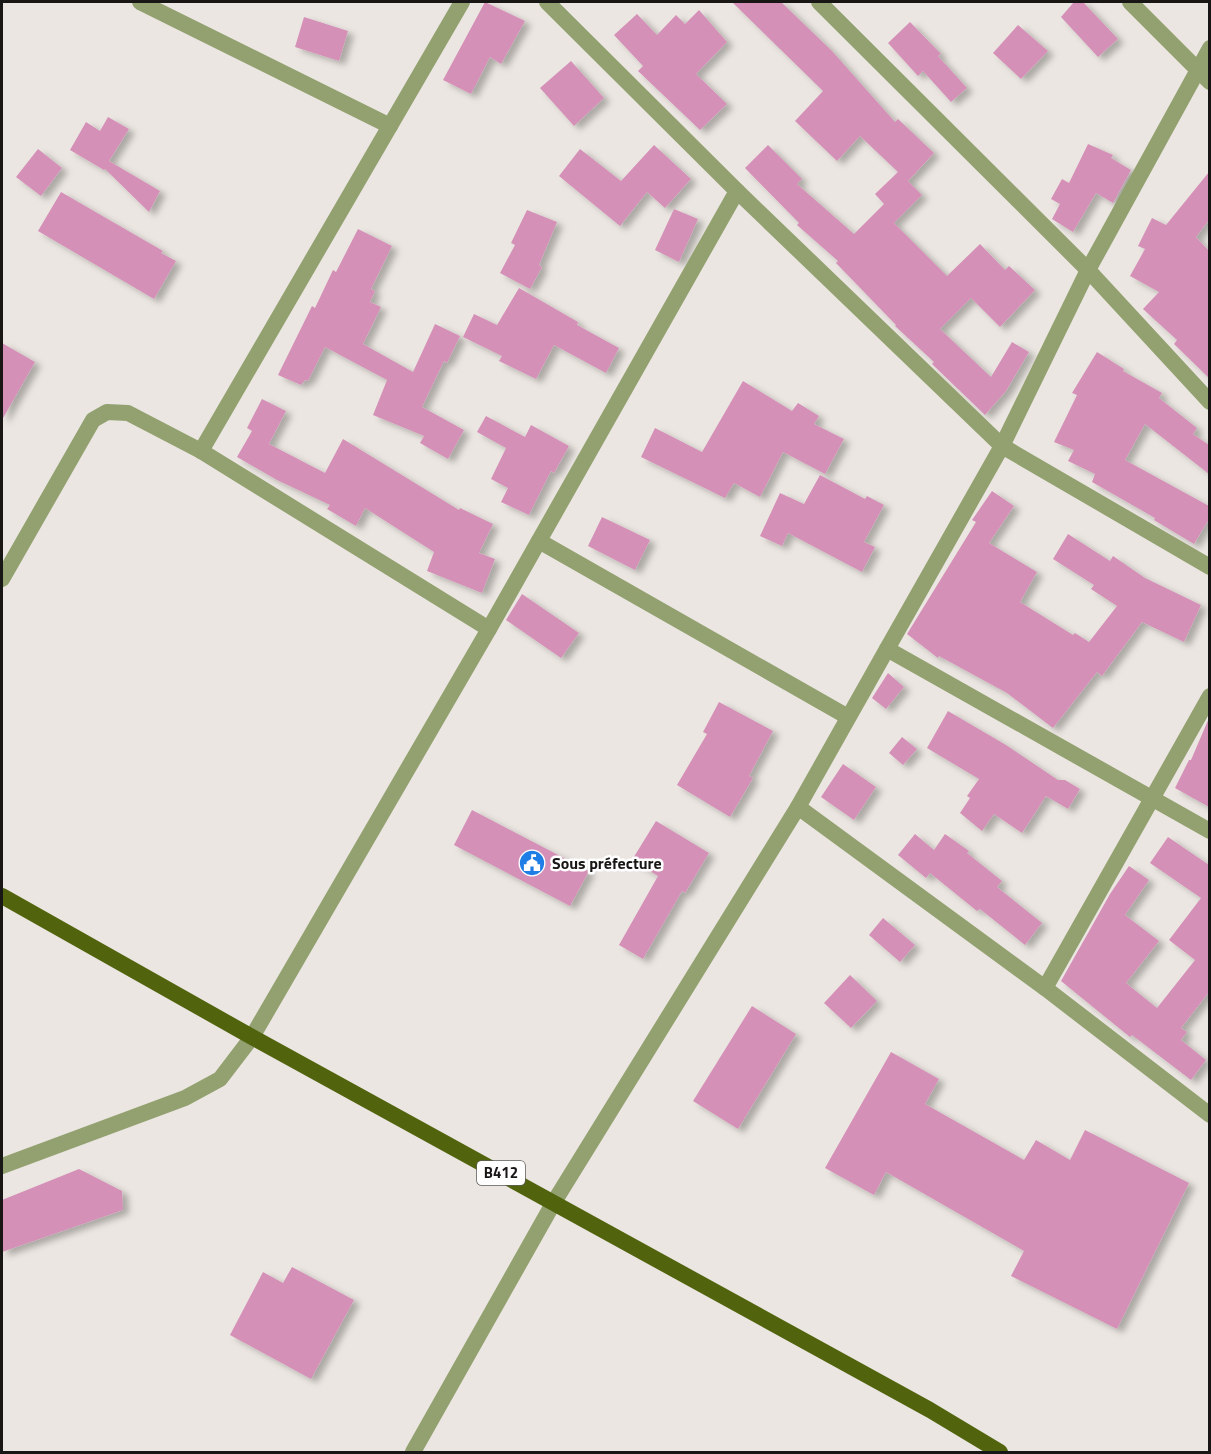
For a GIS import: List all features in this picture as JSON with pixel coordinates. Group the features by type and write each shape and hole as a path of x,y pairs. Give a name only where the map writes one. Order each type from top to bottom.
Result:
{"main road":[{"name":"B412","path":"2,896 252,1037 930,1410 1000,1452"}],"street":[{"path":"140,2 390,126"},
{"path":"201,451 462,2"},
{"path":"547,2 737,191 1002,446 1209,567"},
{"path":"819,2 1088,270 1209,402"},
{"path":"1130,2 1209,82"},
{"path":"413,1452 554,1202 798,807 1002,446 1088,270 1209,48"},
{"path":"2,1166 185,1098 220,1078 252,1037 489,629 737,191"},
{"path":"2,579 93,420 107,412 128,413 201,451 489,629"},
{"path":"539,541 848,717"},
{"path":"887,649 1209,831"},
{"path":"1045,988 1209,696"},
{"path":"798,807 1045,988 1209,1115"}],"building":[{"path":"485,2 525,21 501,64 490,57 471,94 443,80"},
{"path":"732,2 781,2 832,51 895,122 898,119 934,153 908,181 922,195 894,223 947,276 980,244 1005,270 1009,266 1035,290 1000,327 971,298 940,329 991,377 1012,342 1029,352 1006,391 985,415 932,364 934,362 895,326 836,263 838,261 797,225 799,223 745,168 768,145 802,179 797,184 854,234 884,204 875,194 898,172 860,136 837,161 795,121 823,91"},
{"path":"1074,2 1083,2 1118,39 1098,57 1061,17"},
{"path":"699,10 727,42 696,74 727,104 700,130 638,71 643,66 614,35 637,14 657,35 676,15 685,24"},
{"path":"304,17 348,31 339,61 295,47"},
{"path":"910,22 941,54 938,56 967,88 951,102 923,71 918,76 888,43"},
{"path":"1018,25 1048,51 1021,79 993,53"},
{"path":"571,61 604,98 574,126 540,88"},
{"path":"108,117 129,129 109,161 160,191 149,212 105,169 70,150 86,122 100,131"},
{"path":"1088,144 1113,155 1111,158 1131,170 1113,203 1096,193 1073,232 1052,219 1060,204 1051,199 1062,179 1069,183"},
{"path":"654,145 691,179 665,208 647,192 620,226 559,176 580,149 621,181"},
{"path":"38,149 62,168 41,196 16,177"},
{"path":"1209,172 1209,220 1196,237 1209,251 1209,378 1174,344 1177,340 1143,309 1159,292 1130,276 1145,249 1138,246 1152,218 1166,225"},
{"path":"61,192 163,251 161,253 176,261 154,299 38,231"},
{"path":"674,209 698,219 679,262 655,250"},
{"path":"527,210 557,222 539,265 542,267 530,289 500,273 515,245 511,243"},
{"path":"358,229 392,246 371,289 375,291 370,302 381,307 363,344 413,372 435,324 460,336 447,363 444,361 422,407 464,430 448,459 420,443 424,436 373,415 387,380 325,347 308,381 305,380 301,385 278,375 312,306 315,308 333,270 336,272"},
{"path":"519,288 578,322 577,325 619,348 606,373 554,345 536,379 499,361 502,356 463,337 474,314 497,325"},
{"path":"2,343 35,362 2,420"},
{"path":"1097,352 1124,369 1123,371 1162,393 1159,398 1197,428 1193,434 1209,445 1209,474 1145,424 1125,460 1209,506 1209,519 1194,544 1154,520 1155,518 1092,482 1095,474 1068,461 1074,450 1054,442 1077,395 1072,393"},
{"path":"743,381 792,411 798,403 819,416 814,424 844,439 825,474 783,452 760,497 734,483 725,498 641,457 655,428 702,452"},
{"path":"262,399 286,411 269,444 325,473 343,439 459,510 460,508 493,524 479,553 495,559 482,593 427,571 434,552 365,508 356,526 327,509 330,505 277,480 237,457 252,431 247,428"},
{"path":"486,416 525,437 531,425 569,446 554,473 551,471 529,515 501,502 508,488 491,479 506,448 477,432"},
{"path":"820,475 865,499 867,496 884,505 864,542 875,547 862,572 788,533 782,546 760,536 780,493 804,504"},
{"path":"992,491 1014,506 989,543 1037,572 1020,602 1073,635 1075,633 1089,642 1117,606 1091,589 1094,585 1053,559 1068,534 1110,561 1113,556 1145,578 1201,605 1184,642 1142,622 1102,676 1097,672 1053,728 1007,693 939,656 938,658 907,634 976,522 972,520"},
{"path":"602,517 650,540 635,570 588,546"},
{"path":"522,594 579,633 561,658 506,620"},
{"path":"888,673 904,687 886,709 872,698"},
{"path":"719,702 773,731 749,776 753,778 730,817 677,785 707,734 703,732"},
{"path":"948,711 1006,745 1058,780 1065,780 1080,789 1068,809 1046,796 1022,833 994,814 982,831 960,813 970,798 967,796 979,779 927,748"},
{"path":"1209,718 1209,807 1175,788 1191,760"},
{"path":"902,737 917,749 903,765 889,753"},
{"path":"843,764 876,787 854,820 821,797"},
{"path":"472,810 589,871 570,906 454,845"},
{"path":"656,821 709,853 685,893 682,891 643,959 619,945 658,876 632,860"},
{"path":"915,834 934,850 945,834 969,851 967,853 1002,881 997,887 1042,923 1025,945 980,909 977,911 930,873 926,878 898,855"},
{"path":"1168,837 1209,865 1209,992 1181,1028 1187,1032 1181,1040 1206,1060 1191,1080 1132,1035 1130,1037 1061,981 1110,894 1129,866 1149,880 1125,915 1159,941 1126,983 1157,1008 1195,960 1169,940 1201,898 1150,863"},
{"path":"883,918 915,945 900,962 869,935"},
{"path":"850,975 877,1001 851,1028 824,1003"},
{"path":"752,1006 796,1034 738,1129 693,1101"},
{"path":"891,1052 939,1079 925,1104 1024,1160 1036,1140 1070,1160 1085,1130 1189,1183 1117,1329 1011,1276 1024,1251 886,1172 874,1195 825,1168"},
{"path":"79,1169 122,1191 123,1210 2,1252 2,1200"},
{"path":"292,1267 354,1300 311,1379 230,1335 263,1272 283,1283"}],"place":[{"name":"Sous préfecture","path":"532,863"}]}
